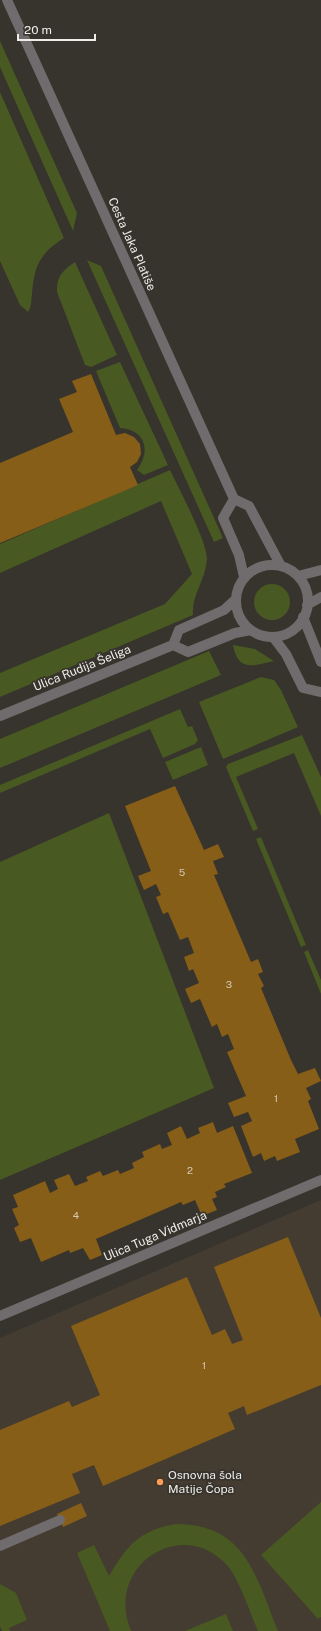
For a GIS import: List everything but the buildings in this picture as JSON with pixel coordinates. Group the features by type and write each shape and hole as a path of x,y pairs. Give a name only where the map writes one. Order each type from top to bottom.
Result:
{"street":[{"name":"Cesta Jaka Platiše","path":"7,0 234,499"},
{"path":"244,576 239,555 223,518 234,499 249,506 281,566"},
{"path":"273,564 294,571 298,576 306,589 307,605 300,623 291,631 280,636 256,634 246,627 239,616 235,600 238,586 244,576 252,570 273,564"},
{"path":"298,576 321,570"},
{"path":"307,605 321,596"},
{"path":"235,600 224,610 179,630 173,645 188,652 235,633 251,630"},
{"path":"303,618 321,662"},
{"path":"273,636 286,654 304,688 321,692"},
{"name":"Ulica Rudija Šeliga","path":"0,716 173,645"},
{"name":"Ulica Tuga Vidmarja","path":"0,1316 321,1180"},
{"path":"0,1546 60,1520"}],"shaded area":[{"name":"Osnovna šola Matije Čopa","path":"321,1200 321,1631 2,1631 0,1627 0,1338"}],"green space":[{"path":"0,41 77,213 73,231 0,67"},
{"path":"0,92 64,238 49,249 40,261 34,276 31,306 28,312 20,305 0,261"},
{"path":"87,260 101,266 223,538 214,542"},
{"path":"75,262 117,355 91,367 85,365 57,292 61,274"},
{"path":"120,362 168,465 144,475 137,470 144,456 144,443 136,433 120,428 96,371"},
{"path":"170,470 198,528 206,551 206,566 194,601 193,615 0,697 0,673 165,604 192,574 161,501 0,573 0,544"},
{"path":"272,584 282,587 287,592 290,602 287,612 282,617 272,620 262,617 257,612 254,602 257,592 262,587"},
{"path":"233,645 255,649 274,661 248,665 239,660 235,654"},
{"path":"209,651 221,675 0,768 0,739"},
{"path":"261,677 274,680 281,690 298,727 223,759 199,702"},
{"path":"180,709 188,727 192,726 198,740 195,744 163,758 150,729 0,793 0,785"},
{"path":"302,735 321,777 321,816 294,753 236,777 258,829 253,831 226,767 228,764"},
{"path":"201,747 208,765 173,780 165,762"},
{"path":"109,813 214,1088 0,1180 0,862"},
{"path":"261,837 306,945 301,947 256,839"},
{"path":"308,950 321,980 321,994 304,952"},
{"path":"321,1502 321,1617 318,1619 261,1555"},
{"path":"176,1524 200,1526 218,1533 233,1544 245,1557 255,1573 278,1631 258,1631 240,1587 231,1570 226,1564 208,1550 188,1545 169,1547 152,1555 137,1569 128,1586 125,1607 131,1631 110,1631 77,1553 94,1545 109,1576 122,1556 135,1541 152,1530"},
{"path":"0,1584 16,1593 27,1620 9,1628 10,1631 2,1631 0,1627"},
{"path":"226,1614 233,1631 185,1631"}],"place":[{"name":"Osnovna šola Matije Čopa","path":"160,1482"}]}
